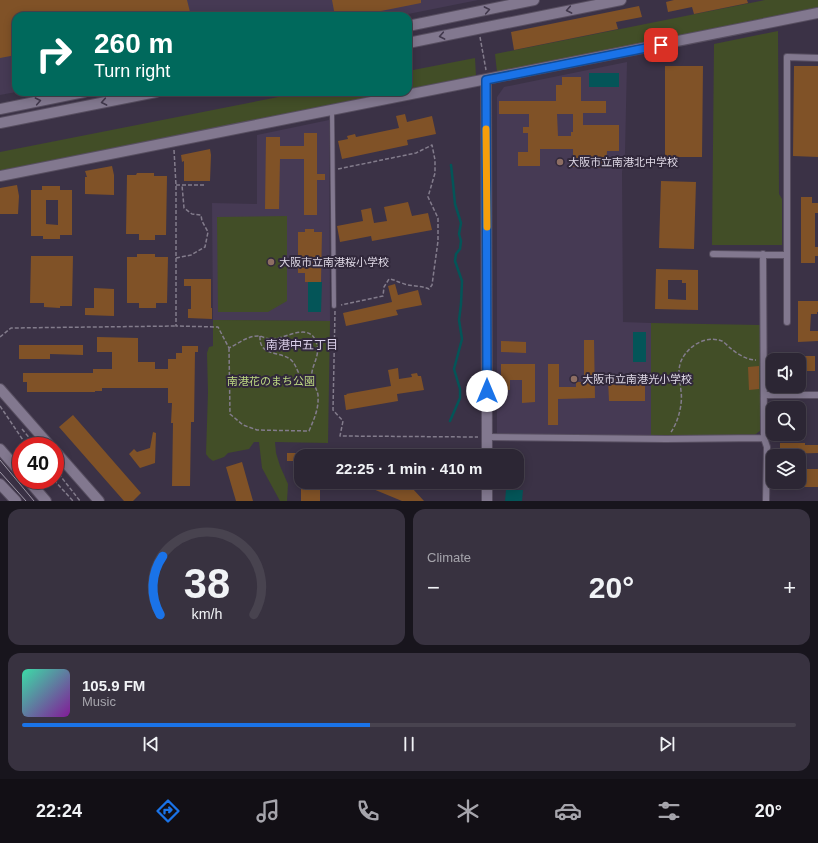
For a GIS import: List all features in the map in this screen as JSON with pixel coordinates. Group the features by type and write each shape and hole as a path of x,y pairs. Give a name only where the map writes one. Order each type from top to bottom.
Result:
{"street":[{"path":"412,25 533,0 535,17"},
{"path":"412,42 621,0"},
{"path":"520,2 523,19"},
{"path":"412,94 818,13"},
{"path":"787,322 787,57 818,58"},
{"path":"486,80 487,449"},
{"path":"0,109 64,96"},
{"path":"0,123 136,96"},
{"path":"0,176 404,96"},
{"path":"713,254 787,255"},
{"path":"763,254 764,438 767,447 766,501"},
{"path":"0,389 42,437"},
{"path":"764,394 818,395"},
{"path":"487,437 666,439 764,438"},
{"path":"0,449 12,462"},
{"path":"64,461 99,501"},
{"path":"0,484 16,501"},
{"path":"36,489 46,501"},
{"path":"487,489 487,501"}],"lane":[{"path":"332,110 334,306"}],"path":[{"path":"479,29 486,80"},
{"path":"173,141 176,185 176,326"},
{"path":"332,170 416,153 432,146 435,160 435,173 428,197 438,218 438,241 432,285 429,289 421,286 408,285 393,279 389,279 384,287 383,296 334,306 333,410 343,421 340,436 487,437"},
{"path":"176,185 205,185"},
{"path":"176,258 191,255 205,247 208,232 202,221 201,215 192,214 184,208 182,185"},
{"path":"0,337 11,328 176,326 218,327 229,348 230,414 243,425 257,430 309,431 317,411 318,395 312,377 313,368 318,358 317,345 313,336 298,331 272,339 260,336 248,338 229,348"},
{"path":"260,336 261,345 266,350 290,360 305,382 315,386"},
{"path":"666,439 672,430 681,406 678,368 684,355 693,345 702,341 722,341 742,356 752,360 764,360"},
{"path":"0,406 21,437"},
{"path":"64,481 80,501"},
{"path":"62,489 73,501"}],"shaded area":[{"path":"0,0 478,0 412,13 12,12 12,93 0,95"},
{"path":"627,62 625,153 622,172 623,322 651,323 651,436 497,434 497,97 504,87"},
{"path":"589,73 619,73 619,87 589,87"},
{"name":"大阪市立南港桜小学校","path":"329,120 330,321 213,320 212,203 257,204 257,135"},
{"path":"308,282 322,282 321,312 308,312"},
{"path":"633,332 646,332 646,362 633,362"},
{"path":"506,490 523,490 522,501 505,501"}],"green space":[{"path":"765,0 818,0 818,9 497,72 495,54"},
{"path":"778,31 779,194 782,199 782,245 712,245 714,44"},
{"path":"475,58 476,76 412,89 412,70"},
{"path":"284,96 378,96 0,171 0,152"},
{"path":"287,216 287,301 268,312 218,312 217,217"},
{"name":"南港花のまち公園","path":"213,320 330,321 328,443 275,442 276,453 280,466 288,484 287,501 280,501 262,468 259,442 254,442 249,449 228,453 224,457 213,461 206,454 208,392 207,353 209,347 213,346"},
{"path":"651,323 760,325 761,430 752,437 651,436"}],"building":[{"path":"0,0 187,0 190,12 12,12 12,56 0,58"},
{"path":"332,0 421,0 421,3 376,12 334,12"},
{"path":"674,0 747,0 748,3 694,14 692,7 668,12 666,2"},
{"path":"639,6 642,17 616,22 618,29 514,50 511,32"},
{"path":"665,66 703,66 702,157 665,157"},
{"path":"794,66 818,66 818,157 793,156"},
{"path":"562,77 581,77 581,101 606,101 606,113 583,113 583,125 619,125 619,151 607,151 606,168 573,167 573,149 540,149 540,166 518,166 518,152 528,152 528,133 523,133 523,127 529,127 529,114 499,114 499,101 556,101 556,85 562,85","holes":["557,114 573,114 573,132 571,132 571,136 558,136"]},
{"path":"405,114 407,122 432,116 436,134 407,140 408,145 342,159 338,141 348,139 347,136 355,134 356,137 399,128 396,116"},
{"path":"304,133 317,133 317,174 325,174 325,180 317,180 317,215 304,215 304,159 280,159 279,209 265,209 266,137 280,137 280,146 304,146"},
{"path":"210,149 210,181 184,181 184,161 182,162 181,155"},
{"path":"112,166 114,175 114,195 85,194 85,177 87,177 85,171"},
{"path":"137,173 154,173 154,176 167,176 166,235 155,235 155,240 139,240 139,234 126,234 127,175 136,175"},
{"path":"661,181 696,182 694,249 659,248"},
{"path":"17,185 19,196 18,214 0,214 0,188"},
{"path":"42,186 60,186 60,190 72,190 72,235 60,235 60,239 43,239 43,236 31,236 31,190 42,190","holes":["46,200 58,200 58,225 46,224"]},
{"path":"801,197 812,197 812,203 818,203 818,213 815,213 815,247 818,247 818,256 815,256 815,263 801,263"},
{"path":"408,202 412,216 428,213 432,230 372,241 371,236 340,242 337,226 363,221 361,210 371,208 374,223 387,221 384,207"},
{"path":"305,229 314,229 314,232 322,232 321,282 305,282 305,273 298,273 298,232 305,232"},
{"path":"137,254 155,254 155,257 168,257 167,303 156,303 156,308 139,308 139,303 127,303 127,257 137,257"},
{"path":"31,256 73,256 72,306 60,306 60,308 44,307 44,303 30,303"},
{"path":"656,269 698,270 698,310 655,309","holes":["668,280 682,280 682,283 686,283 686,300 668,299"]},
{"path":"184,279 211,279 212,319 188,318 188,309 191,309 191,286 184,286"},
{"path":"395,284 398,295 418,290 422,305 396,310 398,315 346,326 343,313 392,302 388,286"},
{"path":"94,288 114,289 114,316 85,315 85,308 94,308"},
{"path":"798,301 818,301 817,314 811,314 810,331 818,331 818,341 798,342"},
{"path":"97,337 138,338 138,362 155,362 155,369 168,369 168,359 176,359 176,353 182,353 182,346 198,346 198,352 195,352 194,422 191,422 190,486 172,486 173,423 171,423 172,403 168,403 168,388 102,388 102,391 95,392 27,392 27,382 23,382 23,373 93,373 93,369 112,369 112,352 97,352"},
{"path":"584,340 594,340 595,398 558,399 558,425 548,425 548,364 559,364 559,387 576,387 576,382 584,382"},
{"path":"501,341 526,342 526,353 501,352"},
{"path":"19,345 83,345 83,355 50,354 50,359 19,359"},
{"path":"806,356 815,356 815,371 806,371"},
{"path":"501,364 535,364 535,402 522,403 522,380 510,380 510,390 501,390"},
{"path":"759,366 759,389 749,390 748,367"},
{"path":"398,368 399,379 412,377 411,374 417,373 418,376 421,376 424,390 397,394 398,401 346,410 344,395 391,386 388,370"},
{"path":"608,379 645,379 645,401 609,401"},
{"path":"73,415 141,493 133,501 124,501 59,427"},
{"path":"153,432 156,433 155,463 140,468 129,454 134,449 137,452 150,448"},
{"path":"780,443 805,443 805,445 818,445 818,453 806,453 806,449 780,449"},
{"path":"287,453 294,453 294,461 287,461"},
{"path":"242,462 253,501 236,501 226,467"},
{"path":"806,469 818,469 818,487 806,487"},
{"path":"301,489 320,489 320,501 301,501"},
{"path":"373,489 413,489 424,501 402,501"}],"waterway":[{"path":"450,421 460,398 460,389 454,369 462,339 459,320 462,281 455,261 456,254 460,249 461,241 459,234 461,223 455,204 451,165"}],"tram line":[{"path":"0,460 34,501"},
{"path":"0,472 26,501"}],"slow traffic":[{"path":"486,129 487,227"}],"place":[{"name":"大阪市立南港北中学校","path":"560,162"},
{"name":"大阪市立南港桜小学校","path":"271,262"},
{"name":"大阪市立南港光小学校","path":"574,379"}],"district":[{"name":"南港中五丁目","path":"302,345"}],"route":[{"path":"487,391 486,80 661,45"}]}
